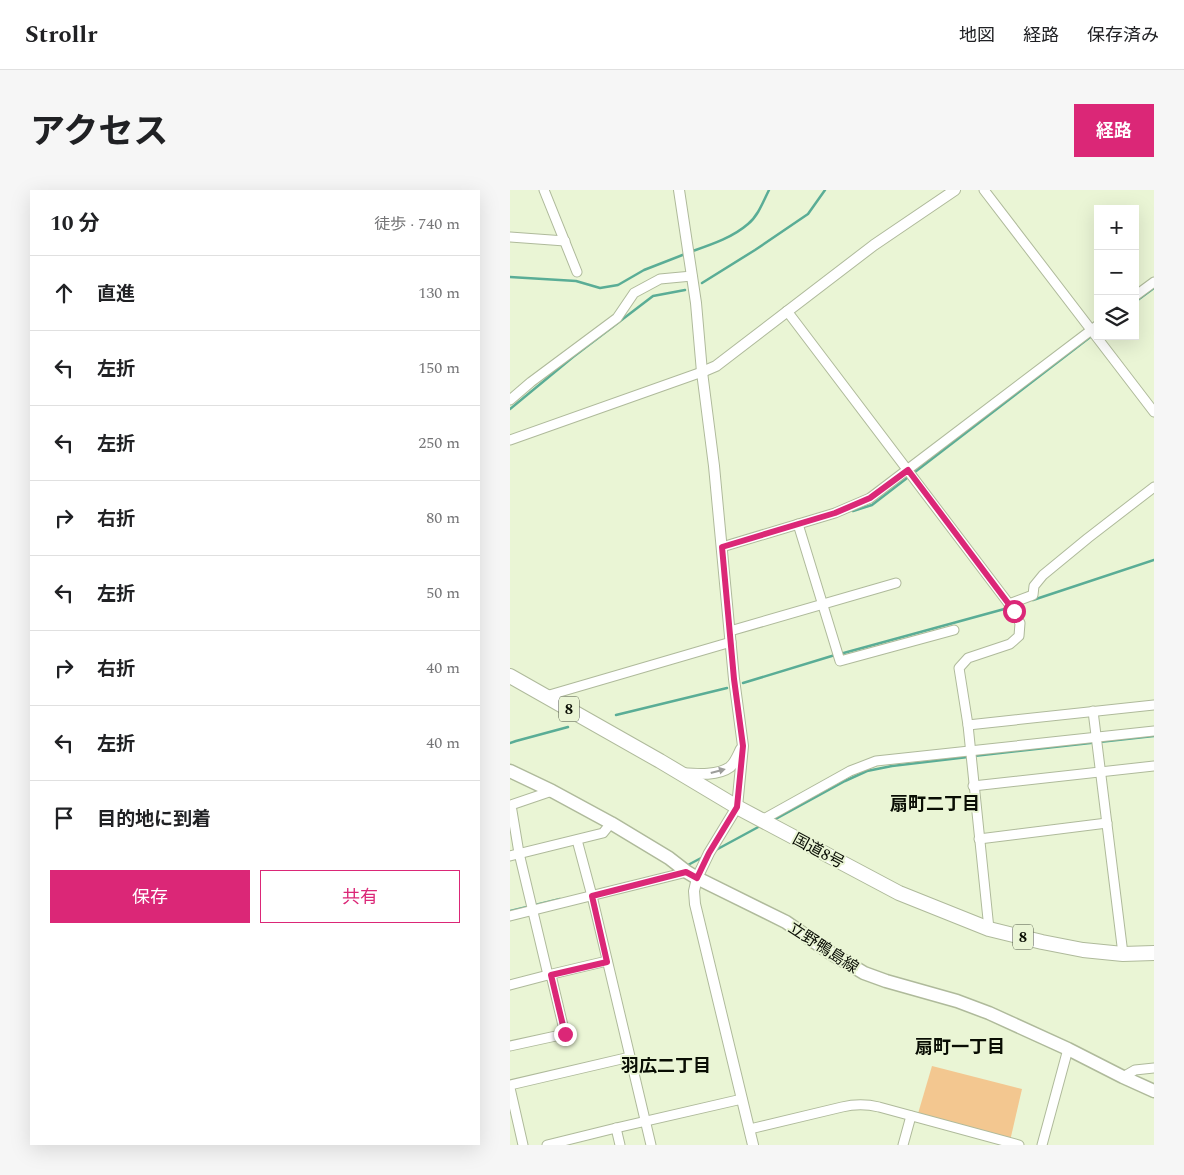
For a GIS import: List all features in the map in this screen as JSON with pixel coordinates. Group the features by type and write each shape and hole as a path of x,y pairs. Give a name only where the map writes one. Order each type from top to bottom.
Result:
{"highway":[{"name":"国道8号","path":"510,676 737,807 899,893 989,929 1042,942 1083,950 1123,954 1154,953"}],"main road":[{"name":"立野鴨島線","path":"510,771 611,823 669,858 692,875 786,922 829,952 864,973 988,1013 1154,1091"}],"street":[{"path":"544,190 577,272"},
{"path":"510,916 532,906 591,892 692,875 709,853 737,807 743,746 696,304 679,190"},
{"path":"510,440 716,366 874,245 955,190"},
{"path":"984,190 1094,330"},
{"path":"510,237 565,241"},
{"path":"510,400 531,382 617,318 634,293 660,279 692,276"},
{"path":"1136,295 1154,282"},
{"path":"787,311 1012,607 1020,623 1019,636 1010,644 968,658 959,668 968,725 989,929"},
{"path":"722,547 835,513 870,498 910,473 1094,332"},
{"path":"1102,340 1154,412"},
{"path":"1012,607 1034,595 1034,586 1043,575 1154,487"},
{"path":"798,524 840,661 954,630"},
{"path":"546,696 730,637 823,604 896,583"},
{"path":"968,725 1154,705"},
{"path":"1093,711 1123,954"},
{"path":"762,820 850,771 876,761 1154,731"},
{"path":"681,773 701,774 717,772 731,766 743,746"},
{"path":"973,786 1154,766"},
{"path":"510,1046 565,1034 532,906 515,855 511,805 552,792"},
{"path":"515,855 603,833 611,823"},
{"path":"979,839 1107,823"},
{"path":"577,840 651,1145"},
{"path":"692,875 695,904 753,1145"},
{"path":"510,984 607,962"},
{"path":"1042,1145 1068,1049"},
{"path":"523,1145 510,1086 630,1057"},
{"path":"1123,1077 1135,1070 1154,1068"},
{"path":"547,1145 742,1099"},
{"path":"750,1129 855,1104 866,1104 1019,1145"},
{"path":"904,1145 911,1116"},
{"path":"616,1128 620,1145"}],"shaded area":[{"path":"932,1066 1022,1089 1010,1141 917,1117"}],"waterway":[{"path":"690,252 720,241 742,229 755,217 769,190"},
{"path":"702,283 808,214 825,190"},
{"path":"510,277 576,281 600,288 618,285 644,270 685,254"},
{"path":"1139,299 1154,288"},
{"path":"510,409 573,357 653,296 685,290"},
{"path":"853,511 872,505 1094,334"},
{"path":"1033,600 1154,560"},
{"path":"840,654 1008,608"},
{"path":"743,683 835,655"},
{"path":"616,715 727,688"},
{"path":"510,743 568,727"},
{"path":"974,756 1154,736"},
{"path":"772,821 867,771 892,766 968,757"},
{"path":"714,851 762,825"},
{"path":"686,866 703,857"},
{"path":"510,911 560,899"}],"district":[{"name":"扇町二丁目","path":"935,804"},
{"name":"扇町一丁目","path":"960,1047"},
{"name":"羽広二丁目","path":"666,1066"}],"route":[{"path":"565,1034 551,975 607,962 592,896 686,872 697,878 709,853 737,807 743,746 734,679 722,547 835,513 870,498 908,470 1014,611"}]}
